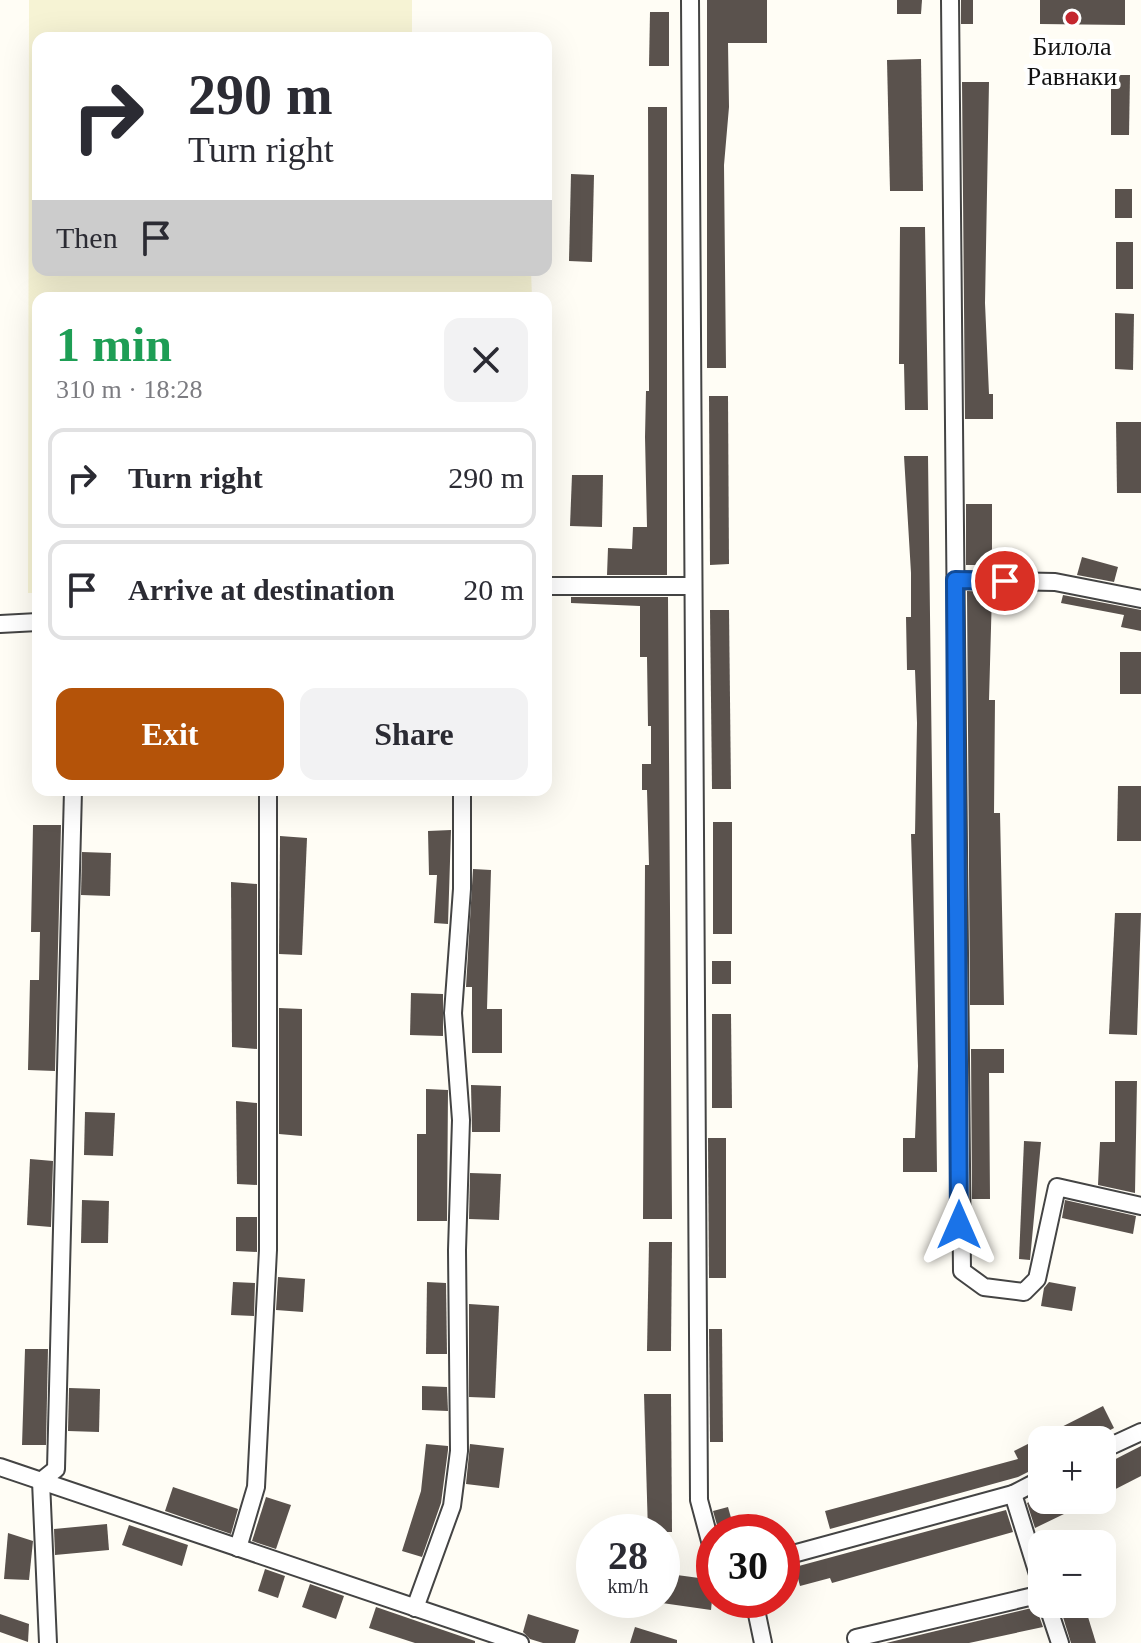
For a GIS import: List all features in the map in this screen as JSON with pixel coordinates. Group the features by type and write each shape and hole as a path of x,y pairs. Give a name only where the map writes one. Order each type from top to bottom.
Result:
{"street":[{"path":"690,0 699,1500 703,1514"},
{"path":"950,0 962,1271 984,1287 1024,1292 1037,1279 1057,1187 1141,1206"},
{"path":"955,580 1055,582 1141,599"},
{"path":"552,586 693,586"},
{"path":"0,624 32,622"},
{"path":"41,1481 56,1469 73,796"},
{"path":"238,1548 256,1487 268,1250 268,796"},
{"path":"415,1608 452,1506 459,1451 457,1250 461,1120 453,1013 462,889 462,796"},
{"path":"1116,1444 1141,1432"},
{"path":"0,1467 520,1643"},
{"path":"41,1481 48,1643"},
{"path":"800,1552 1013,1494 1028,1486"},
{"path":"1013,1494 1028,1542"},
{"path":"856,1638 1028,1597"},
{"path":"758,1618 763,1643"},
{"path":"1052,1618 1060,1643"}],"shaded area":[{"path":"29,0 412,0 412,32 32,32 32,276 531,276 532,292 32,292 32,593 28,593"}],"building":[{"path":"707,0 767,0 767,43 728,43 729,107 724,165 726,368 707,368"},
{"path":"897,0 922,0 921,14 897,14"},
{"path":"961,0 973,0 973,24 961,24"},
{"path":"1040,0 1125,0 1125,25 1040,24"},
{"path":"650,12 669,12 669,66 649,66"},
{"path":"921,59 923,191 890,191 887,60"},
{"path":"1111,75 1130,75 1129,135 1111,135"},
{"path":"962,82 989,82 985,303 993,419 965,419"},
{"path":"648,107 667,107 667,575 607,575 608,548 632,549 633,527 647,527"},
{"path":"571,174 594,175 592,262 569,261"},
{"path":"1115,189 1132,189 1132,218 1115,218"},
{"path":"900,227 925,227 928,410 905,410 904,364 899,364"},
{"path":"1116,242 1133,242 1133,289 1116,289"},
{"path":"1115,313 1134,314 1133,370 1115,369"},
{"path":"709,396 728,396 729,564 710,565"},
{"path":"1116,422 1141,422 1141,493 1117,493"},
{"path":"904,456 928,456 937,1172 903,1172 903,1138 915,1138 918,1066 911,834 915,834 917,723 915,670 907,670 906,617 911,617 911,573"},
{"path":"572,475 603,475 602,527 570,526"},
{"path":"966,504 992,504 992,565 966,565"},
{"path":"1082,557 1118,567 1114,582 1077,575"},
{"path":"967,591 992,592 989,700 995,700 994,813 1000,813 1004,1005 970,1005"},
{"path":"1063,595 1141,610 1141,631 1121,627 1124,615 1061,603"},
{"path":"571,597 668,597 672,1219 643,1219 645,865 649,865 647,790 642,790 642,764 651,764 651,726 648,726 647,657 640,657 640,606 571,603"},
{"path":"710,610 729,610 731,789 712,789"},
{"path":"1120,652 1141,652 1141,694 1120,694"},
{"path":"1118,786 1141,786 1141,841 1117,841"},
{"path":"713,822 732,822 732,934 713,934"},
{"path":"33,825 61,825 55,1071 28,1070 30,980 39,980 40,932 31,932"},
{"path":"451,830 448,924 434,923 437,875 429,875 428,831"},
{"path":"280,836 307,838 302,955 279,954"},
{"path":"82,852 111,853 110,896 81,895"},
{"path":"473,869 491,870 487,1009 502,1009 502,1053 472,1053 472,987 466,987"},
{"path":"231,882 257,884 257,1049 232,1047"},
{"path":"1115,913 1141,913 1137,1035 1109,1034"},
{"path":"712,961 731,961 731,984 712,984"},
{"path":"411,993 443,994 443,1036 410,1035"},
{"path":"279,1008 302,1009 302,1136 279,1134"},
{"path":"712,1014 731,1014 732,1108 712,1108"},
{"path":"971,1049 1004,1049 1004,1073 989,1073 990,1199 972,1199"},
{"path":"1115,1081 1137,1081 1135,1193 1098,1185 1100,1142 1115,1142"},
{"path":"471,1085 501,1086 500,1132 472,1132"},
{"path":"426,1089 448,1090 447,1221 417,1221 417,1134 426,1134"},
{"path":"236,1101 257,1103 257,1185 237,1184"},
{"path":"85,1112 115,1113 113,1156 84,1155"},
{"path":"708,1138 726,1138 726,1278 709,1278"},
{"path":"1024,1141 1041,1142 1030,1260 1019,1259"},
{"path":"30,1159 53,1161 51,1227 27,1225"},
{"path":"470,1173 501,1174 499,1220 469,1219"},
{"path":"82,1200 109,1201 108,1243 81,1243"},
{"path":"1065,1200 1136,1216 1133,1234 1062,1218"},
{"path":"236,1217 257,1217 257,1252 236,1251"},
{"path":"649,1242 672,1242 671,1351 647,1351"},
{"path":"278,1277 305,1279 303,1312 276,1310"},
{"path":"233,1282 255,1283 254,1316 231,1315"},
{"path":"427,1282 446,1283 447,1354 426,1354"},
{"path":"1049,1282 1076,1287 1072,1311 1041,1306 1044,1288"},
{"path":"469,1304 499,1306 495,1398 469,1397"},
{"path":"709,1329 722,1329 723,1442 710,1442"},
{"path":"25,1349 48,1349 46,1445 22,1445"},
{"path":"422,1386 447,1387 448,1411 422,1410"},
{"path":"69,1388 100,1389 99,1432 68,1431"},
{"path":"644,1394 671,1394 672,1514 647,1514"},
{"path":"1103,1406 1113,1426 1063,1426"},
{"path":"426,1444 448,1446 448,1450 441,1503 422,1557 402,1551 421,1491"},
{"path":"470,1444 504,1448 499,1488 466,1484"},
{"path":"1028,1444 1028,1472 1018,1477 830,1529 825,1511 1018,1459 1014,1451"},
{"path":"1141,1446 1141,1476 1116,1489 1116,1459"},
{"path":"173,1487 238,1509 231,1534 165,1511"},
{"path":"266,1497 291,1505 276,1549 252,1541"},
{"path":"728,1507 730,1514 714,1514 713,1511"},
{"path":"1006,1510 1013,1532 832,1583 830,1578 800,1586 800,1566"},
{"path":"1031,1514 1064,1514 1035,1528"},
{"path":"107,1524 109,1550 55,1555 54,1529"},
{"path":"129,1525 188,1545 182,1566 122,1545"},
{"path":"8,1533 33,1541 29,1580 4,1579"},
{"path":"265,1569 285,1576 278,1598 258,1591"},
{"path":"680,1575 696,1578 696,1608 680,1606"},
{"path":"310,1584 344,1596 336,1619 302,1607"},
{"path":"376,1607 475,1643 415,1643 369,1628"},
{"path":"1028,1609 1028,1618 1040,1618 1043,1627 969,1643 886,1643"},
{"path":"0,1614 29,1624 28,1642 0,1632"},
{"path":"528,1614 579,1630 575,1643 543,1643 530,1639 523,1632"},
{"path":"1063,1618 1088,1618 1096,1643 1071,1643"},
{"path":"635,1627 677,1640 677,1643 630,1643"}],"place":[{"name":"Билола Равнаки","path":"1072,18"}],"route":[{"path":"959,1225 955,580 1005,581"}]}
